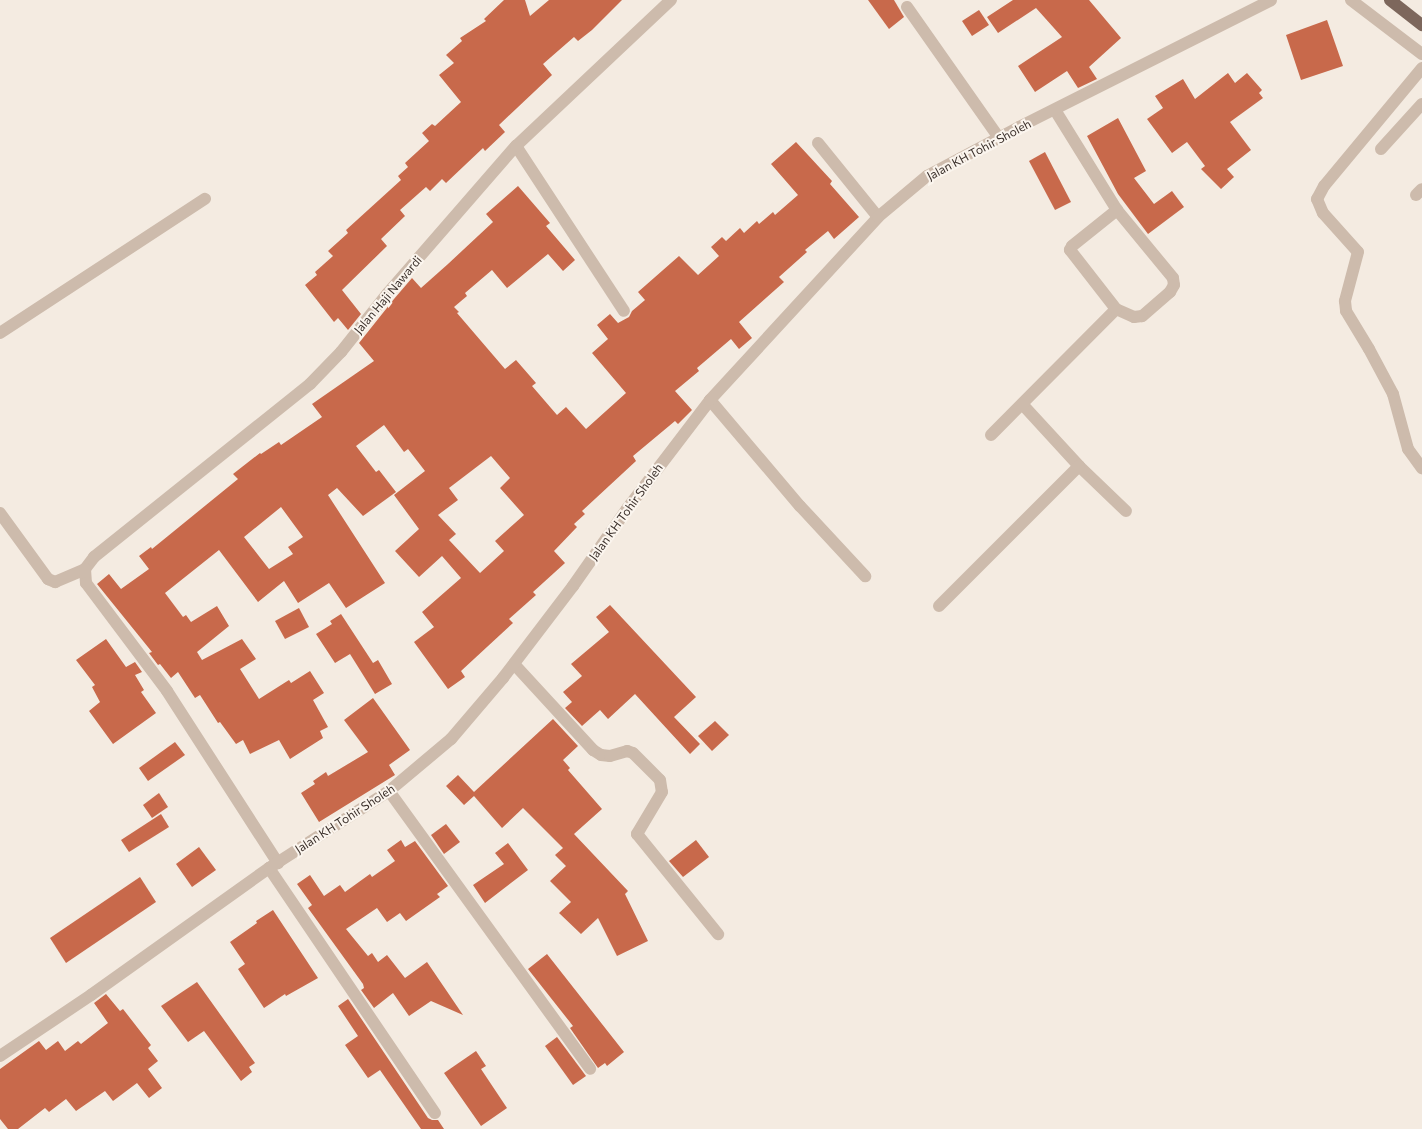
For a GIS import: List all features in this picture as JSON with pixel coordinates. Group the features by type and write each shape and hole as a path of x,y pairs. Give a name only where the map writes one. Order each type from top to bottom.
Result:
{"main road":[{"path":"1390,0 1422,25"}],"street":[{"name":"Jalan Haji Nawardi","path":"85,569 94,557 310,384 341,352 388,293 516,146 670,0"},
{"name":"Jalan KH Tohir Sholeh","path":"0,1056 274,866 389,791 451,739 514,664 710,400 878,217 927,176 1272,0"},
{"path":"1351,0 1422,54"},
{"path":"907,7 999,138"},
{"path":"1422,68 1324,186 1317,199 1322,213 1358,252 1345,301 1346,311 1393,394 1408,449 1422,468"},
{"path":"1381,149 1422,104"},
{"path":"1055,110 1117,210 1173,278 1174,285 1170,292 1142,316 1134,317 1116,309 1070,250 1072,246 1117,210"},
{"path":"818,143 878,217"},
{"path":"516,146 624,311"},
{"path":"0,333 204,199"},
{"path":"991,436 1116,309"},
{"path":"710,400 794,499 865,576"},
{"path":"1023,405 1079,466 1126,511"},
{"path":"939,606 1079,466"},
{"path":"0,513 48,579 55,582 85,569 86,584 167,690 274,866 435,1113"},
{"path":"514,664 593,750 600,755 610,756 627,751 633,752 660,780 662,792 637,834 718,934"},
{"path":"389,791 590,1069"}],"building":[{"path":"504,0 525,0 530,16 549,0 622,0 592,30 578,41 574,37 543,64 552,75 499,125 505,132 485,151 483,148 446,183 442,179 430,191 426,187 400,210 405,216 381,239 387,246 342,290 361,314 348,330 338,318 334,322 305,285 317,275 315,272 333,256 328,251 348,233 346,230 401,180 398,176 408,167 405,163 429,141 422,133 432,124 435,126 461,102 439,75 454,63 446,55 462,41 460,38 486,21 484,19"},
{"path":"868,0 894,0 904,17 889,29"},
{"path":"1013,0 1089,0 1121,38 1089,67 1097,79 1078,88 1067,71 1035,92 1018,66 1062,37 1036,8 998,33 987,17"},
{"path":"979,10 989,25 972,36 962,21"},
{"path":"1327,20 1343,66 1301,80 1286,35"},
{"path":"1228,73 1235,83 1247,73 1262,90 1259,93 1263,98 1230,122 1251,150 1227,169 1234,177 1221,189 1201,169 1205,166 1187,142 1172,153 1147,119 1163,108 1155,96 1183,79 1195,99"},
{"path":"1118,118 1146,171 1134,178 1154,204 1172,191 1184,207 1148,234 1118,194 1087,136"},
{"path":"796,142 832,181 830,184 859,217 834,239 828,231 805,250 807,252 779,277 784,282 739,322 752,338 739,349 731,339 697,368 699,371 675,391 692,410 678,424 675,421 633,456 636,461 582,511 585,514 574,524 577,527 554,551 565,563 533,592 536,595 509,619 513,623 461,671 465,677 448,689 414,642 434,627 422,612 461,578 442,556 419,577 395,551 419,529 394,495 425,471 408,449 404,452 384,425 356,446 376,472 379,470 396,492 363,516 337,488 328,495 385,583 346,608 329,583 298,603 284,581 258,602 219,550 165,593 183,617 186,615 191,622 217,606 229,626 197,652 202,660 242,639 256,659 240,669 259,699 289,680 291,683 310,671 324,693 313,700 328,727 320,731 323,738 290,759 279,740 250,754 243,740 236,744 220,722 218,723 200,695 195,698 178,672 171,678 160,664 158,665 149,653 152,652 97,584 109,574 121,589 149,569 139,556 151,547 152,549 238,479 233,474 260,453 279,442 281,445 322,417 312,404 374,361 359,343 394,299 412,278 421,288 448,264 493,222 486,214 518,186 550,223 546,226 575,260 563,271 548,254 507,288 492,270 465,293 467,296 454,307 505,369 516,360 536,383 532,386 557,415 566,407 586,429 626,393 592,353 608,339 597,325 610,314 618,323 629,317 632,311 645,300 638,292 679,256 698,275 719,256 711,247 722,237 726,241 740,228 744,233 757,221 759,224 773,212 775,215 798,195 771,164","holes":["491,456 510,478 500,488 524,515 495,541 504,551 480,573 449,540 456,534 438,515 458,500 449,488","281,507 303,537 288,547 293,554 269,569 244,537"]},
{"path":"1045,152 1071,202 1055,210 1029,161"},
{"path":"610,605 696,697 674,717 700,744 690,754 635,694 608,719 600,710 582,726 565,708 572,702 563,692 582,676 571,664 609,632 596,617"},
{"path":"299,608 309,627 285,639 275,621"},
{"path":"341,614 373,663 378,660 392,684 375,694 350,654 335,663 316,634 332,624 330,621"},
{"path":"106,639 126,667 135,662 142,672 135,675 144,690 141,692 156,713 113,744 89,711 100,702 92,687 95,685 76,660"},
{"path":"373,698 410,750 389,765 395,775 319,822 301,793 315,784 313,781 326,772 328,776 368,752 344,720"},
{"path":"553,719 578,746 563,760 570,768 568,770 602,809 574,834 628,891 625,894 648,941 617,956 598,918 581,934 559,913 571,902 550,881 566,866 555,855 563,848 523,808 502,828 474,796 464,805 446,786 458,775 474,792"},
{"path":"715,721 729,735 712,751 698,736"},
{"path":"175,742 185,755 148,781 139,768"},
{"path":"159,793 168,807 152,818 143,805"},
{"path":"161,814 169,827 129,852 121,840"},
{"path":"446,824 460,842 444,854 431,835"},
{"path":"401,840 405,847 415,841 448,886 437,894 440,897 406,921 400,913 387,922 377,908 346,929 368,956 372,953 378,962 387,955 405,978 427,962 463,1015 431,1001 409,1016 393,993 374,1008 361,990 364,988 363,984 308,908 312,905 297,884 310,875 324,896 340,885 345,892 370,874 372,877 395,861 387,850"},
{"path":"696,840 709,857 683,877 669,861"},
{"path":"508,843 528,870 485,903 473,885 504,864 495,853"},
{"path":"199,847 216,870 192,887 176,864"},
{"path":"140,877 156,902 66,963 50,938"},
{"path":"273,910 318,978 286,996 285,994 264,1008 238,969 245,964 230,942"},
{"path":"547,954 624,1052 607,1066 605,1063 598,1068 570,1028 573,1026 528,969"},
{"path":"197,982 255,1063 249,1067 252,1072 241,1081 204,1031 188,1042 161,1006"},
{"path":"106,994 120,1011 123,1009 151,1045 148,1048 158,1061 148,1069 162,1088 149,1098 137,1083 113,1101 105,1091 76,1111 66,1099 49,1112 45,1108 18,1129 8,1129 0,1119 0,1069 39,1041 46,1050 58,1041 65,1051 78,1041 81,1044 108,1023 94,1003"},
{"path":"348,999 428,1118 438,1120 444,1129 421,1129 380,1070 368,1078 345,1045 358,1036 338,1006"},
{"path":"557,1037 586,1076 573,1085 545,1046"},
{"path":"476,1051 486,1066 481,1069 507,1108 481,1126 444,1073"}]}
